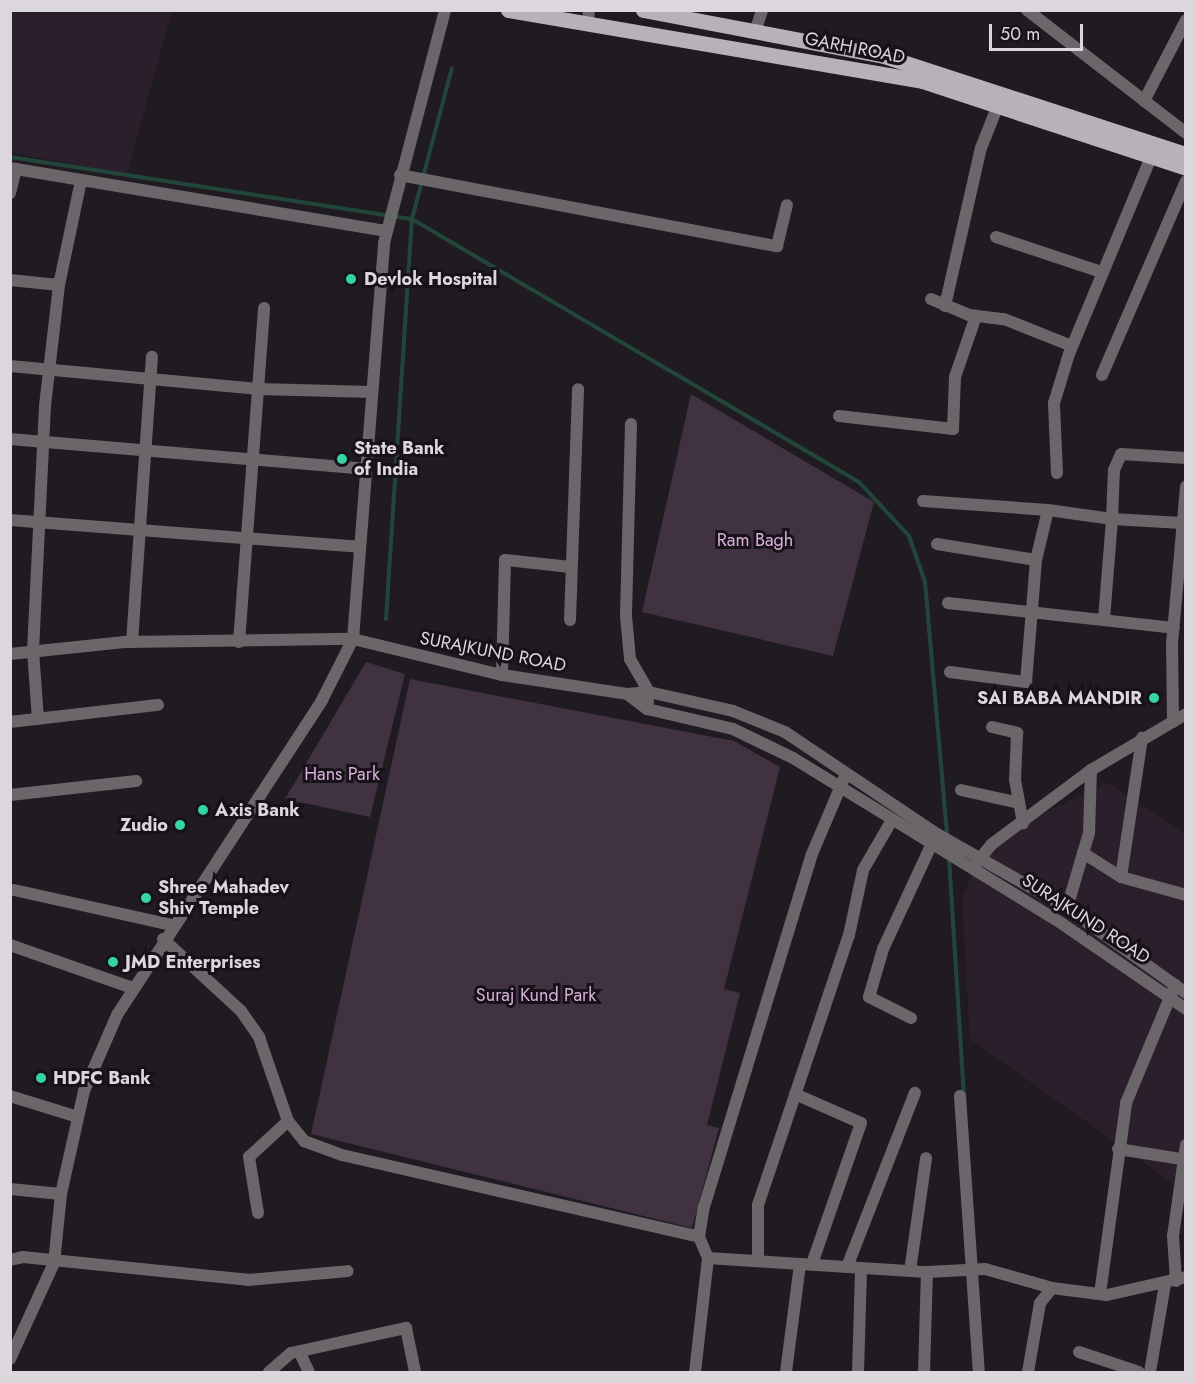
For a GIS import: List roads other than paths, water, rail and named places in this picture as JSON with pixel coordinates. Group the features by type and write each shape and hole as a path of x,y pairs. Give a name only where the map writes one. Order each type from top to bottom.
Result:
{"main road":[{"name":"GARH ROAD","path":"508,10 589,16 856,67 920,73 1185,154"},
{"name":"GARH ROAD","path":"644,10 756,29 859,51 998,105 1039,110 1185,168"},
{"path":"856,67 859,51"}],"street":[{"path":"10,1359 54,1263 62,1194 84,1091 133,988 172,925 322,700 353,639 365,468 387,231 445,10"},
{"path":"756,29 762,10"},
{"path":"1027,10 1185,133"},
{"path":"1144,101 1185,20"},
{"path":"945,306 981,148 998,105"},
{"path":"1057,473 1054,403 1072,346 1101,272 1152,155"},
{"path":"10,193 14,169 387,231"},
{"path":"400,176 777,246 787,205"},
{"path":"38,719 33,651 43,442 59,285 81,181"},
{"path":"1102,375 1185,181"},
{"path":"996,237 1101,272"},
{"path":"10,280 59,285"},
{"path":"932,299 945,306 976,316 1004,319 1072,346"},
{"path":"238,642 264,308"},
{"path":"839,416 953,429 956,377 976,316"},
{"path":"132,642 152,357"},
{"path":"10,366 50,367 258,389 372,392"},
{"path":"570,620 578,389"},
{"path":"631,424 626,616 630,659 650,692 646,709"},
{"path":"10,440 144,454 253,459 365,468"},
{"path":"1104,619 1114,470 1121,454 1185,458"},
{"path":"1173,722 1174,628 1185,487"},
{"path":"923,501 1048,510 1112,519 1182,523"},
{"path":"950,672 1026,682 1036,560 1048,510"},
{"path":"10,520 247,536 359,547"},
{"path":"937,544 1036,560"},
{"path":"502,675 505,560 571,567"},
{"path":"948,603 1174,628"},
{"name":"SURAJKUND ROAD","path":"10,654 132,642 353,639 502,675 627,694 650,692 766,722 846,774 936,838 969,865 1172,990 1185,1009"},
{"path":"627,694 646,709 763,741 891,820 980,854 1067,908 1172,990 1185,993"},
{"path":"10,722 158,705"},
{"path":"969,865 980,854 1091,770 1185,714"},
{"path":"992,727 1017,733 1019,803 1023,823"},
{"path":"1121,877 1142,738"},
{"path":"1067,908 1083,853 1091,770"},
{"path":"695,1372 708,1258 699,1237 739,1087 812,854 846,774"},
{"path":"10,795 136,781"},
{"path":"962,790 1019,803"},
{"path":"758,1261 758,1205 849,935 863,870 891,820"},
{"path":"911,1017 869,997 883,949 936,838"},
{"path":"1083,853 1121,877 1185,895"},
{"path":"14,890 172,925"},
{"path":"163,939 241,1011 259,1037 288,1121 304,1141 342,1155 699,1237"},
{"path":"10,945 133,988"},
{"path":"1100,1294 1126,1103 1172,990"},
{"path":"847,1267 915,1093"},
{"path":"786,1372 806,1264 861,1123 795,1094"},
{"path":"10,1096 78,1117"},
{"path":"960,1096 970,1270 979,1372"},
{"path":"258,1213 249,1157 288,1121"},
{"path":"1150,1372 1176,1280 1173,1236 1185,1145"},
{"path":"1118,1149 1182,1159"},
{"path":"910,1271 926,1158"},
{"path":"10,1189 62,1194"},
{"path":"10,1260 23,1257 54,1263 248,1280 348,1271"},
{"path":"708,1258 927,1272 985,1269 1052,1288 1100,1294 1176,1280"},
{"path":"858,1372 861,1268"},
{"path":"924,1372 927,1272"},
{"path":"1028,1372 1040,1304 1052,1288"},
{"path":"269,1372 281,1359 406,1328 416,1372"},
{"path":"1079,1352 1139,1372"},
{"path":"300,1353 309,1372"}],"waterway":[{"path":"386,619 412,219 452,68"},
{"path":"10,157 412,219 859,482 909,536 925,582 947,836"},
{"path":"949,858 964,1096"}],"place":[{"name":"Devlok Hospital","path":"351,279"},
{"name":"State Bank of India","path":"342,459"},
{"name":"SAI BABA MANDIR","path":"1154,698"},
{"name":"Axis Bank","path":"203,810"},
{"name":"Zudio","path":"180,825"},
{"name":"Shree Mahadev Shiv Temple","path":"146,898"},
{"name":"JMD Enterprises","path":"113,962"},
{"name":"HDFC Bank","path":"41,1078"}],"park label":[{"name":"Ram Bagh","path":"755,540"},
{"name":"Hans Park","path":"342,774"},
{"name":"Suraj Kund Park","path":"536,995"}]}
